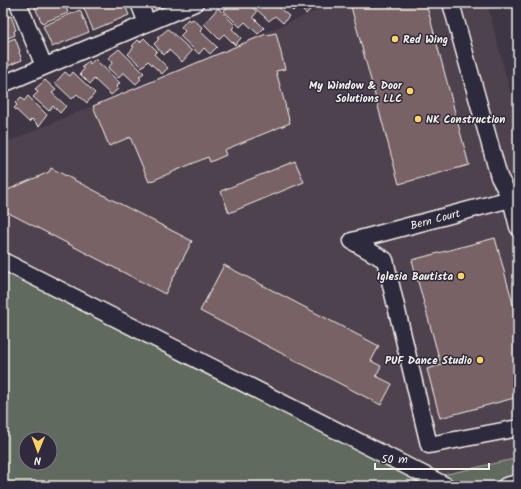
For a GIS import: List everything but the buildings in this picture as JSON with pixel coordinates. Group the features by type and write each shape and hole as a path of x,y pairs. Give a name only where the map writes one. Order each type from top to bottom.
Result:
{"street":[{"path":"18,3 44,66"},
{"path":"139,3 147,23"},
{"path":"3,84 195,3"},
{"path":"451,3 499,177 514,198 518,227"},
{"name":"Bern Court","path":"514,198 352,241 384,260 429,445 518,428"},
{"path":"3,261 446,486"},
{"path":"506,486 518,483"}],"shaded area":[{"path":"335,3 487,3 518,122 518,458 439,476 3,254 3,144"}],"green space":[{"path":"3,254 439,476 518,458 518,486 3,486"}],"place":[{"name":"Red Wing","path":"395,39"},
{"name":"My Window & Door Solutions LLC","path":"410,91"},
{"name":"NK Construction","path":"418,119"},
{"name":"Iglesia Bautista","path":"461,276"},
{"name":"PUF Dance Studio","path":"480,360"}]}
